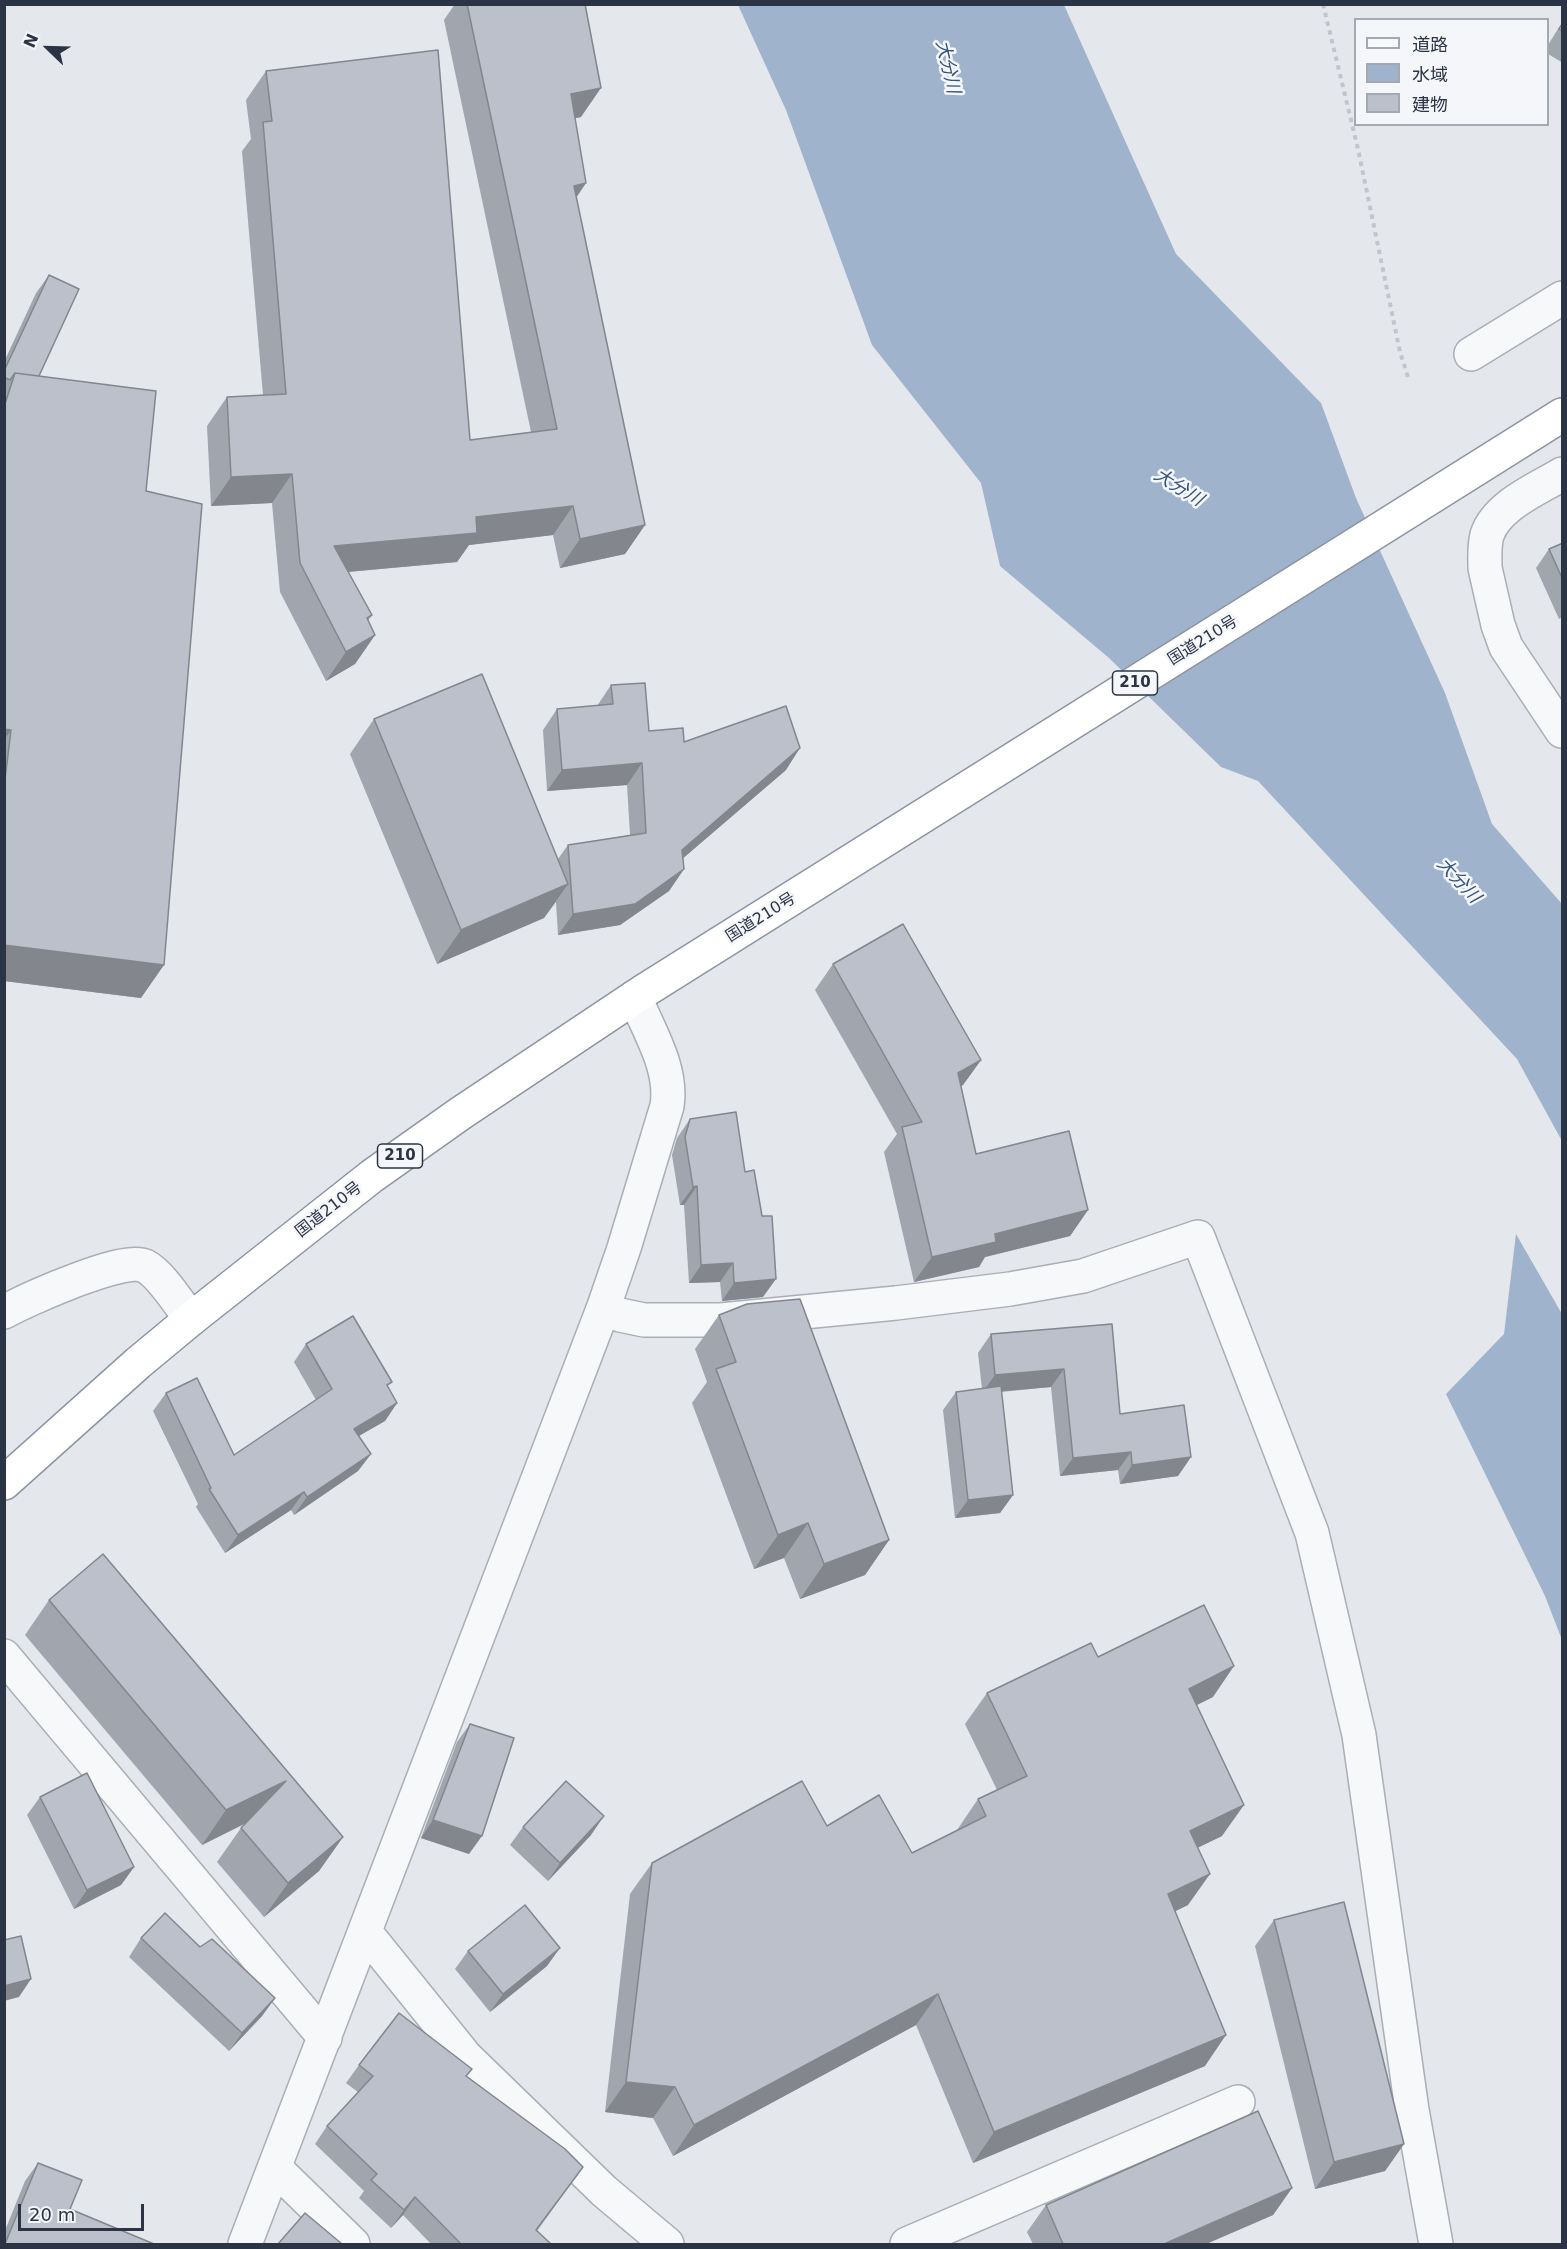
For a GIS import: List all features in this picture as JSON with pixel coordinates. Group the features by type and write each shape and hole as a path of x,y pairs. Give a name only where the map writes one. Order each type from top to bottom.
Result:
{"highway":[{"name":"国道210号","path":"4,1483 191,1318 417,1143 552,1051 635,998 1563,415"}],"street":[{"path":"1471,354 1563,298"},
{"path":"1563,474 1499,515 1490,528 1485,546 1485,568 1502,637 1514,659 1563,730"},
{"path":"1485,546 1563,501"},
{"path":"245,2244 366,1933 603,1309 624,1248 667,1106 669,1092 665,1066 635,998"},
{"path":"603,1309 644,1320 721,1320 896,1303 1083,1276 1198,1236 1312,1533 1359,1735 1412,2110 1436,2244"},
{"path":"4,1311 60,1286 128,1264 143,1264 154,1272 191,1318"},
{"path":"4,1656 326,2038"},
{"path":"366,1933 466,2057 604,2191 667,2244"},
{"path":"907,2244 1238,2102"},
{"path":"275,2168 353,2244"}],"path":[{"path":"1323,4 1358,149 1400,352 1408,380"}],"water":[{"name":"大分川","path":"738,5 1064,5 1176,254 1321,403 1356,498 1445,693 1492,824 1562,904 1562,1141 1517,1059 1258,781 1221,767 1109,658 1000,566 981,483 872,345 786,110"},
{"path":"1516,1234 1562,1314 1562,1640 1545,1596 1446,1394 1504,1334"}],"building":[{"path":"467,4 585,4 601,88 571,94 586,183 574,186 645,525 580,539 573,506 476,517 477,533 334,546 372,615 367,618 375,635 346,652 300,563 292,474 231,477 227,397 286,394 263,122 272,121 266,71 438,50 470,440 557,429"},
{"path":"49,275 79,289 39,376 15,373 10,380 4,377 4,371"},
{"path":"15,373 156,391 146,491 202,504 164,965 4,945 4,788 11,730 4,729 4,407"},
{"path":"1563,543 1563,580 1549,549"},
{"path":"482,674 568,884 461,930 374,719"},
{"path":"645,683 649,731 683,728 684,742 786,706 800,748 682,850 684,869 635,904 573,914 568,845 646,833 642,763 562,770 557,709 613,704 611,685"},
{"path":"903,924 981,1060 958,1073 976,1154 1069,1131 1088,1210 995,1234 996,1242 932,1257 902,1127 922,1122 833,964"},
{"path":"736,1112 745,1172 754,1170 762,1216 772,1216 776,1279 734,1283 733,1263 701,1265 697,1186 693,1187 685,1137 690,1119"},
{"path":"800,1299 889,1540 824,1564 808,1523 778,1535 716,1369 736,1362 719,1315 747,1304"},
{"path":"353,1316 392,1382 387,1385 397,1403 354,1429 371,1454 307,1497 304,1492 238,1535 209,1489 211,1488 166,1393 197,1378 234,1455 332,1389 306,1344"},
{"path":"1112,1324 1120,1414 1184,1405 1191,1457 1132,1465 1131,1452 1073,1458 1064,1369 995,1375 991,1334"},
{"path":"1001,1386 1013,1495 968,1500 956,1392"},
{"path":"103,1554 343,1837 288,1883 241,1828 286,1781 226,1810 49,1600"},
{"path":"1204,1605 1234,1666 1189,1689 1244,1805 1190,1831 1210,1874 1168,1894 1226,2035 994,2132 938,1994 694,2125 675,2087 626,2082 652,1863 802,1781 827,1826 879,1795 912,1853 986,1816 978,1799 1027,1776 987,1693 1091,1643 1098,1657"},
{"path":"470,1724 514,1738 482,1836 433,1820"},
{"path":"87,1773 134,1867 87,1890 40,1797"},
{"path":"566,1781 604,1816 560,1863 523,1827"},
{"path":"1344,1902 1404,2144 1334,2162 1274,1920"},
{"path":"525,1905 560,1948 503,1994 468,1951"},
{"path":"165,1913 200,1947 212,1939 275,1998 242,2033 141,1938"},
{"path":"21,1936 31,1979 4,1986 4,1940"},
{"path":"399,2013 472,2069 466,2076 565,2149 583,2167 536,2230 551,2244 461,2244 415,2197 404,2210 371,2180 377,2174 327,2126 373,2076 359,2065"},
{"path":"1258,2111 1292,2188 1164,2244 1063,2244 1046,2205"},
{"path":"38,2163 82,2180 70,2209 154,2244 5,2244"},
{"path":"305,2213 342,2244 278,2244"}]}
